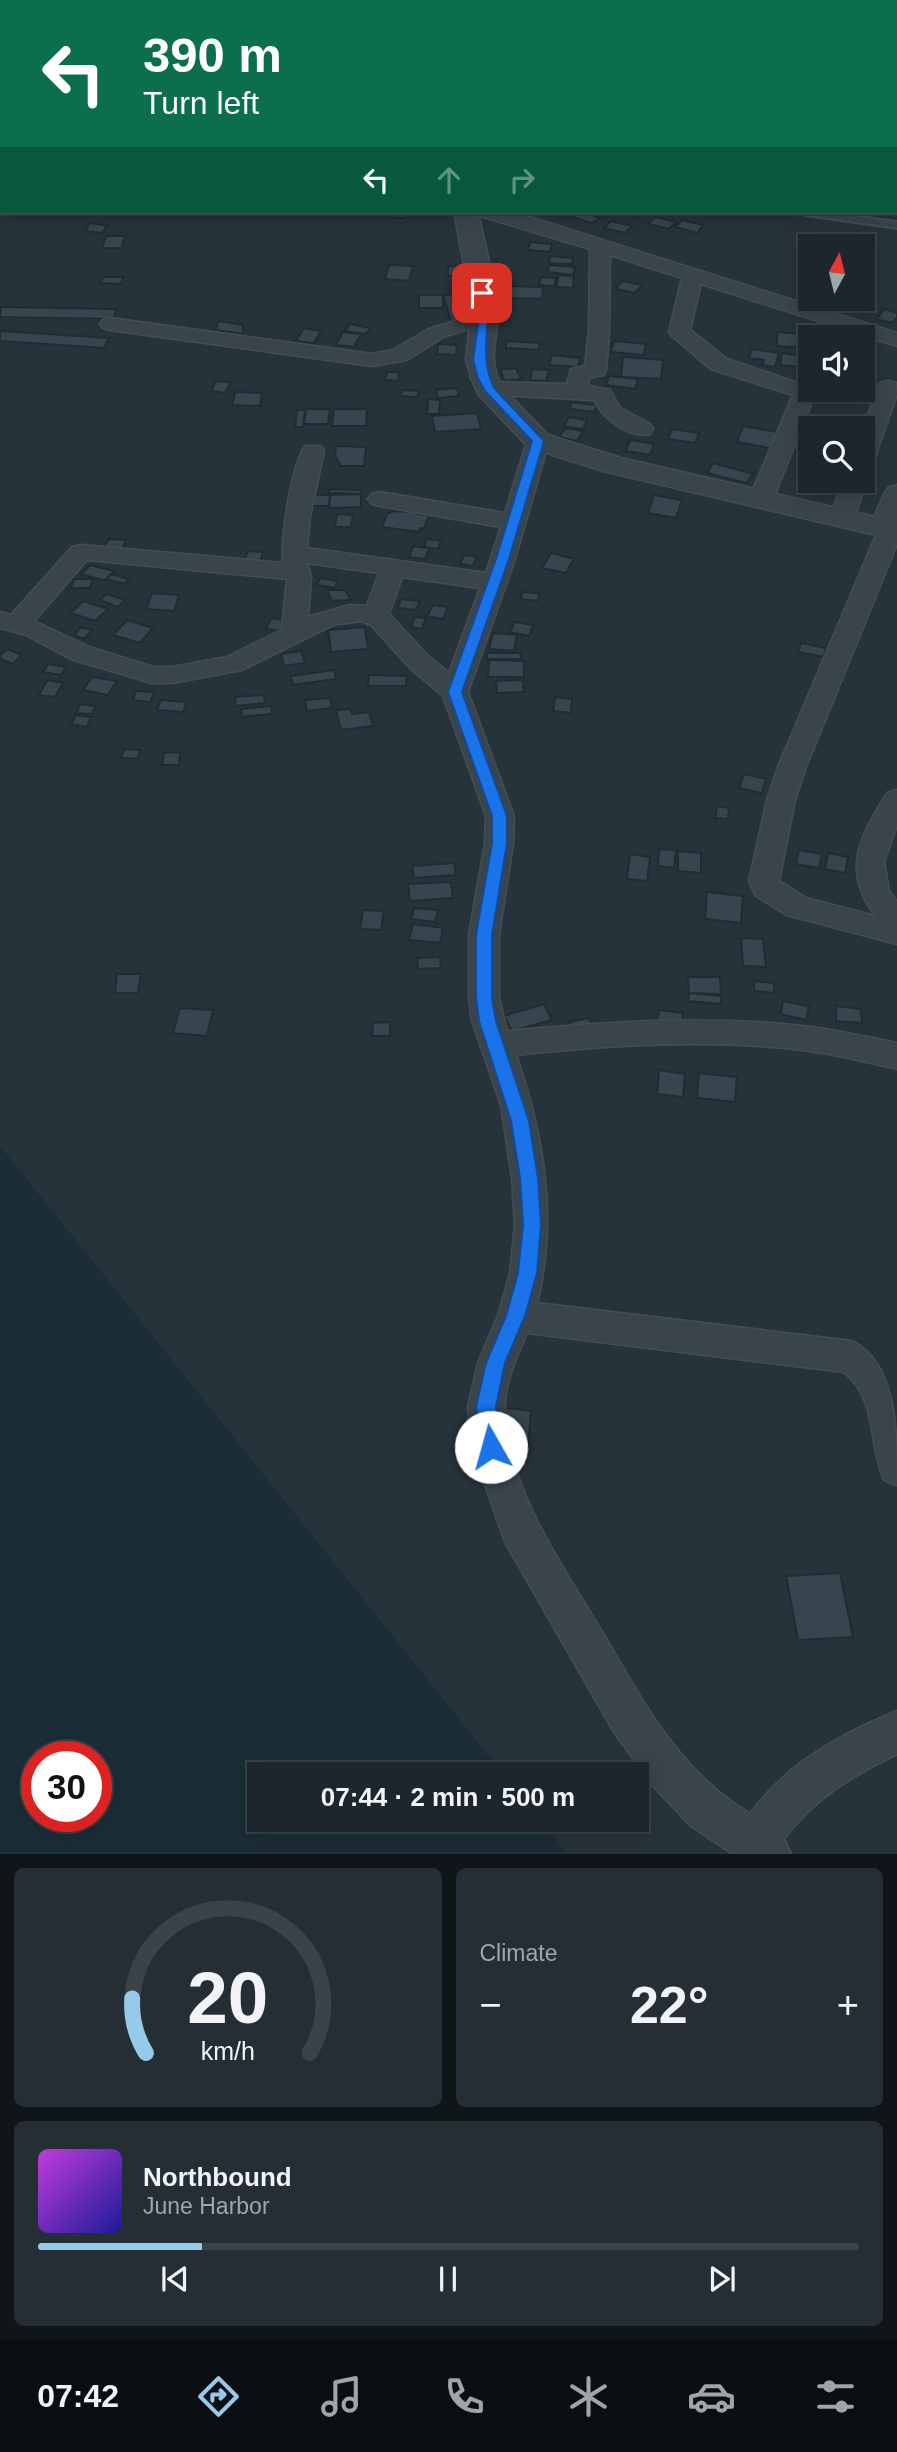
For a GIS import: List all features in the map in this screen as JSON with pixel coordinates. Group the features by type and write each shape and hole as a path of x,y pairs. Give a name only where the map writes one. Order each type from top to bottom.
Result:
{"street":[{"path":"466,214 482,293 484,318 479,359 489,389 538,441 613,465 890,529"},
{"path":"493,214 600,245 897,340"},
{"path":"577,391 579,374 595,370 599,331 600,245"},
{"path":"693,275 678,332 719,364 798,384"},
{"path":"110,324 372,360 399,355 436,333 484,318"},
{"path":"875,387 893,389 875,432"},
{"path":"489,389 577,391 602,395 611,412 642,429"},
{"path":"761,499 800,402"},
{"path":"455,692 514,522 538,441"},
{"path":"294,634 299,577 294,538 313,451"},
{"path":"897,492 890,529 792,767 781,800 764,881 766,888 797,908 897,933"},
{"path":"842,518 851,493"},
{"path":"380,499 514,522"},
{"path":"9,622 81,552 393,568 494,582"},
{"path":"375,618 393,568"},
{"path":"9,622 34,629 80,653 152,675 198,672 233,664 326,619 349,613 375,618 391,630 419,662 455,692 500,816 499,843 484,935 484,998 496,1045 517,1105 529,1178 532,1225 527,1273 516,1316 496,1363 486,1407 491,1447 519,1529 629,1717 666,1769 706,1811 761,1847 802,1787 859,1750 897,1732"},
{"path":"897,800 875,838 869,875 875,897 897,922"},
{"path":"496,1045 555,1038 727,1034 806,1039 897,1056"},
{"path":"516,1316 852,1357 867,1366 882,1393 897,1467"}],"lane":[{"path":"820,214 897,225"}],"water":[{"path":"0,1146 493,1762 247,1762 247,1832 549,1832 566,1853 0,1853"}],"building":[{"path":"384,214 405,214 404,218 383,217"},
{"path":"588,214 600,218 592,223 572,217"},
{"path":"655,217 676,222 669,229 648,224"},
{"path":"682,220 703,225 697,233 675,227"},
{"path":"611,221 632,226 625,233 604,228"},
{"path":"90,223 108,226 102,233 85,231"},
{"path":"106,236 125,236 122,248 102,248"},
{"path":"530,242 552,244 550,252 528,250"},
{"path":"550,256 573,258 572,264 549,263"},
{"path":"389,265 413,266 409,281 385,279"},
{"path":"549,265 575,267 573,275 547,272"},
{"path":"448,266 473,266 474,276 448,276"},
{"path":"558,275 574,276 573,288 557,287"},
{"path":"103,277 123,277 121,284 100,283"},
{"path":"541,277 556,278 554,286 539,285"},
{"path":"622,281 642,285 635,293 616,289"},
{"path":"510,286 543,287 542,299 509,298"},
{"path":"419,295 443,295 443,308 419,308"},
{"path":"443,295 460,296 472,311 452,325"},
{"path":"1,307 116,309 114,319 0,317"},
{"path":"885,309 897,313 892,323 876,319"},
{"path":"218,321 243,325 243,334 216,330"},
{"path":"350,324 370,328 366,334 345,331"},
{"path":"304,328 321,331 314,343 296,341"},
{"path":"0,331 109,338 104,348 0,341"},
{"path":"343,332 361,334 354,347 336,345"},
{"path":"777,332 798,334 798,348 777,346"},
{"path":"506,341 540,343 539,350 506,348"},
{"path":"614,341 646,344 644,355 611,352"},
{"path":"438,344 457,345 456,355 437,354"},
{"path":"752,349 779,353 775,367 762,365 764,360 749,358"},
{"path":"782,353 798,355 798,367 780,365"},
{"path":"552,355 580,358 578,367 549,365"},
{"path":"623,357 663,360 661,379 621,377"},
{"path":"516,368 521,379 505,381 500,370"},
{"path":"532,369 549,370 546,381 530,380"},
{"path":"387,372 399,372 398,381 385,380"},
{"path":"609,376 638,379 635,389 606,385"},
{"path":"216,381 231,382 225,393 211,391"},
{"path":"457,388 459,396 438,398 436,390"},
{"path":"402,390 419,391 417,397 400,396"},
{"path":"235,392 262,393 260,406 232,405"},
{"path":"428,399 440,400 439,414 427,414"},
{"path":"571,402 596,405 595,412 570,409"},
{"path":"306,409 330,409 328,424 304,424"},
{"path":"334,409 367,409 366,426 332,426"},
{"path":"297,410 305,410 303,427 295,427"},
{"path":"477,413 481,429 435,432 432,416"},
{"path":"569,417 587,420 583,429 564,426"},
{"path":"743,426 783,433 776,449 737,442"},
{"path":"565,428 583,431 577,441 559,437"},
{"path":"672,429 699,433 695,443 668,439"},
{"path":"630,440 654,444 650,455 626,451"},
{"path":"336,446 366,447 364,466 341,466 335,456"},
{"path":"713,463 753,474 746,483 707,473"},
{"path":"328,489 360,490 361,494 329,493"},
{"path":"361,494 361,507 329,508 330,495"},
{"path":"314,495 330,495 329,506 313,506"},
{"path":"654,495 682,500 676,518 648,513"},
{"path":"393,511 429,515 424,529 420,528 419,532 382,527 387,514"},
{"path":"337,514 353,515 351,527 335,527"},
{"path":"109,539 126,540 122,549 104,547"},
{"path":"427,539 441,541 438,549 424,547"},
{"path":"413,546 429,548 425,559 409,557"},
{"path":"248,551 263,552 260,564 244,562"},
{"path":"551,553 574,559 566,573 542,568"},
{"path":"464,555 477,557 473,566 460,564"},
{"path":"90,565 114,571 105,581 81,574"},
{"path":"111,574 129,579 124,584 106,579"},
{"path":"320,578 337,581 335,588 317,585"},
{"path":"74,579 93,579 90,588 71,588"},
{"path":"327,590 345,590 351,600 332,601"},
{"path":"522,592 539,593 538,601 521,599"},
{"path":"152,593 179,595 174,611 146,609"},
{"path":"107,594 125,600 118,607 100,600"},
{"path":"401,599 420,601 416,610 398,608"},
{"path":"83,601 108,609 95,621 71,613"},
{"path":"433,605 448,607 443,619 427,616"},
{"path":"415,617 426,618 422,629 411,627"},
{"path":"271,618 291,621 287,632 266,629"},
{"path":"127,620 153,628 140,643 113,635"},
{"path":"515,622 533,625 529,636 510,632"},
{"path":"81,627 92,630 84,639 74,635"},
{"path":"365,627 368,649 331,652 328,630"},
{"path":"493,633 517,635 514,651 489,649"},
{"path":"801,643 826,648 824,657 798,652"},
{"path":"7,649 22,655 13,664 0,659 0,655"},
{"path":"301,651 305,663 284,666 281,654"},
{"path":"487,653 521,653 521,659 487,659"},
{"path":"489,660 524,661 524,677 488,677"},
{"path":"48,664 66,667 61,675 43,672"},
{"path":"334,670 336,679 293,685 291,676"},
{"path":"369,675 407,676 406,686 368,686"},
{"path":"92,677 117,681 108,695 83,690"},
{"path":"47,680 63,683 55,697 39,695"},
{"path":"523,680 524,692 497,693 496,681"},
{"path":"136,691 154,692 150,702 133,700"},
{"path":"264,695 265,703 236,706 235,697"},
{"path":"555,697 572,699 571,713 553,711"},
{"path":"330,698 332,708 307,711 305,700"},
{"path":"161,700 187,702 183,712 157,710"},
{"path":"80,704 96,706 92,714 76,713"},
{"path":"271,706 272,714 242,717 241,709"},
{"path":"350,709 352,714 369,712 373,726 341,730 336,710"},
{"path":"76,715 91,717 87,727 71,724"},
{"path":"124,749 140,750 138,759 121,758"},
{"path":"180,752 179,765 162,765 164,753"},
{"path":"744,774 766,779 762,793 739,788"},
{"path":"717,806 729,808 728,819 715,818"},
{"path":"659,849 676,850 674,868 658,866"},
{"path":"799,850 822,854 819,868 796,864"},
{"path":"678,851 701,853 701,873 678,871"},
{"path":"828,853 848,857 845,873 825,869"},
{"path":"630,854 650,857 647,881 627,879"},
{"path":"454,863 456,875 414,878 412,866"},
{"path":"451,882 453,898 410,901 408,884"},
{"path":"707,892 743,896 741,923 705,919"},
{"path":"414,908 438,910 435,922 411,919"},
{"path":"363,910 384,911 381,930 360,929"},
{"path":"413,924 443,928 440,943 409,940"},
{"path":"741,938 763,939 766,967 743,966"},
{"path":"440,957 441,968 418,969 417,958"},
{"path":"117,974 141,974 138,993 115,993"},
{"path":"688,977 720,977 721,994 689,993"},
{"path":"754,981 774,983 774,993 754,991"},
{"path":"689,993 721,996 721,1004 688,1001"},
{"path":"783,1001 809,1006 806,1020 781,1014"},
{"path":"544,1004 552,1020 512,1031 504,1016"},
{"path":"836,1006 861,1009 862,1023 836,1021"},
{"path":"180,1008 213,1010 207,1036 173,1033"},
{"path":"659,1010 683,1013 682,1028 657,1026"},
{"path":"589,1018 593,1028 573,1032 569,1022"},
{"path":"390,1022 390,1036 372,1036 373,1023"},
{"path":"659,1070 685,1074 683,1097 657,1094"},
{"path":"699,1073 737,1077 735,1102 697,1098"},
{"path":"506,1408 531,1411 528,1448 501,1445"},
{"path":"840,1573 853,1637 798,1640 786,1576"}],"route":[{"path":"482,293 485,307 479,359 484,378 489,389 538,441 503,559 455,692 500,816 499,843 484,935 484,998 488,1021 517,1105 529,1178 532,1225 527,1273 516,1316 496,1363 486,1407 491,1447"}]}
